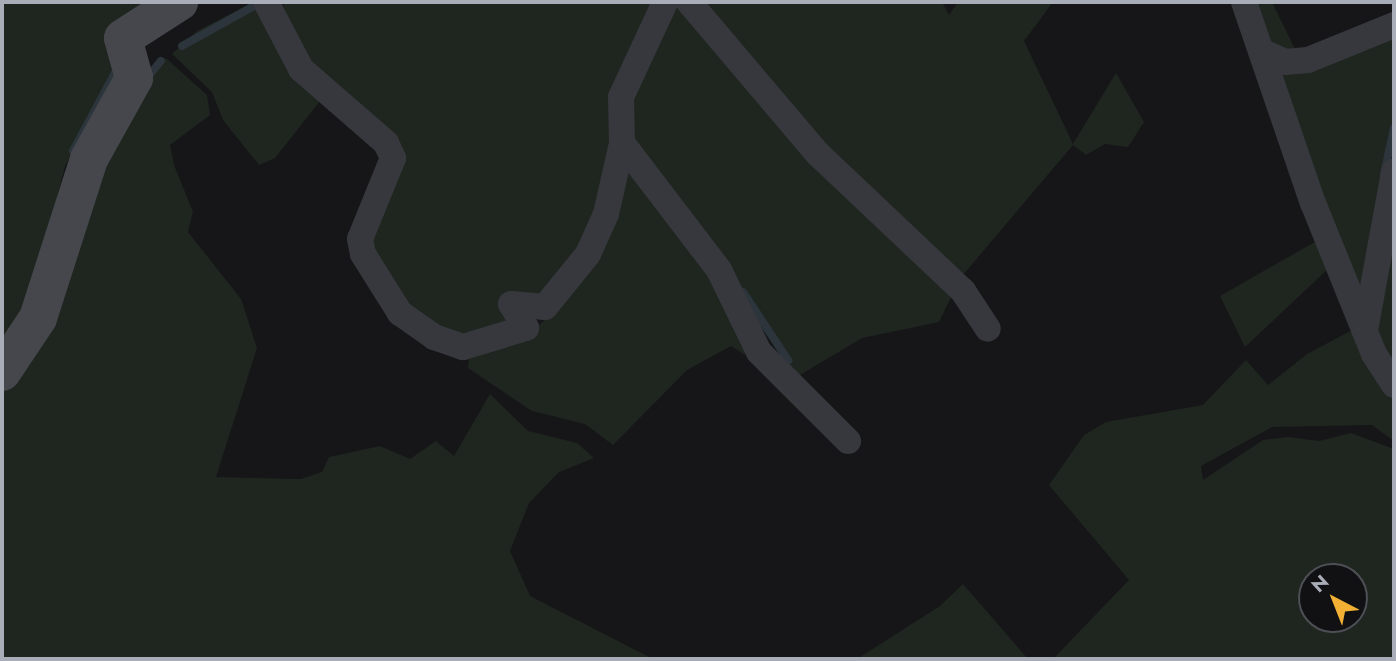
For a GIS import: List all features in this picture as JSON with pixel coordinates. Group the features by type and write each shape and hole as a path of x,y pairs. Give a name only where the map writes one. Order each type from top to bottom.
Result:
{"street":[{"path":"2,372 29,338 89,159 134,78 123,38 179,2"},
{"path":"266,2 300,69 387,143 393,158 360,239 363,254 400,313 435,337 463,347 526,328 511,304 545,307 588,254 606,214 622,144 621,97 665,2"},
{"path":"689,2 817,153 963,290 988,329"},
{"path":"1244,2 1265,53 1313,203 1366,325 1374,354 1394,385"},
{"path":"1265,53 1285,62 1308,60 1394,25"},
{"path":"622,144 719,270 759,352 848,441"},
{"path":"1366,325 1394,172"}],"shaded area":[{"path":"2,2 139,2 148,24 65,166 36,282 2,351"},
{"path":"254,2 324,96 275,158 259,165 223,120 212,92 172,54 197,31"},
{"path":"282,2 658,2 615,121 592,229 536,309 466,337 411,314 367,245 398,159 307,71"},
{"path":"673,2 953,293 939,322 862,338 800,375 782,357 628,136 627,98"},
{"path":"699,2 942,2 949,15 958,2 1053,2 1024,41 1073,144 1116,73 1144,122 1128,147 1105,144 1086,155 1073,145 962,276 828,150"},
{"path":"1249,2 1272,2 1297,53 1277,53"},
{"path":"1394,34 1394,138 1367,313 1274,64"},
{"path":"159,59 167,59 207,95 210,115 170,145 174,165 193,212 188,232 241,299 257,348 216,477 301,479 322,472 329,457 380,446 410,459 436,441 454,456 490,394 528,431 577,443 594,458 559,472 529,503 510,551 530,596 653,659 2,659 2,390 124,103"},
{"path":"628,164 685,238 769,370 731,346 687,370 613,445 585,424 532,411 468,368 469,358 534,330 555,310"},
{"path":"1394,191 1394,370 1374,330"},
{"path":"1320,239 1329,268 1245,347 1220,296"},
{"path":"1356,328 1394,396 1394,441 1372,425 1272,427 1201,466 1203,480 1263,440 1288,437 1319,441 1351,433 1394,449 1394,659 1053,659 1129,580 1049,485 1084,435 1106,422 1203,405 1246,360 1268,385 1307,354"},
{"path":"963,584 1028,659 857,659 940,606"}],"waterway":[{"path":"182,46 261,2"},
{"path":"147,78 161,61"},
{"path":"73,151 118,67"},
{"path":"1384,174 1394,128"},
{"path":"743,292 788,360"}]}
